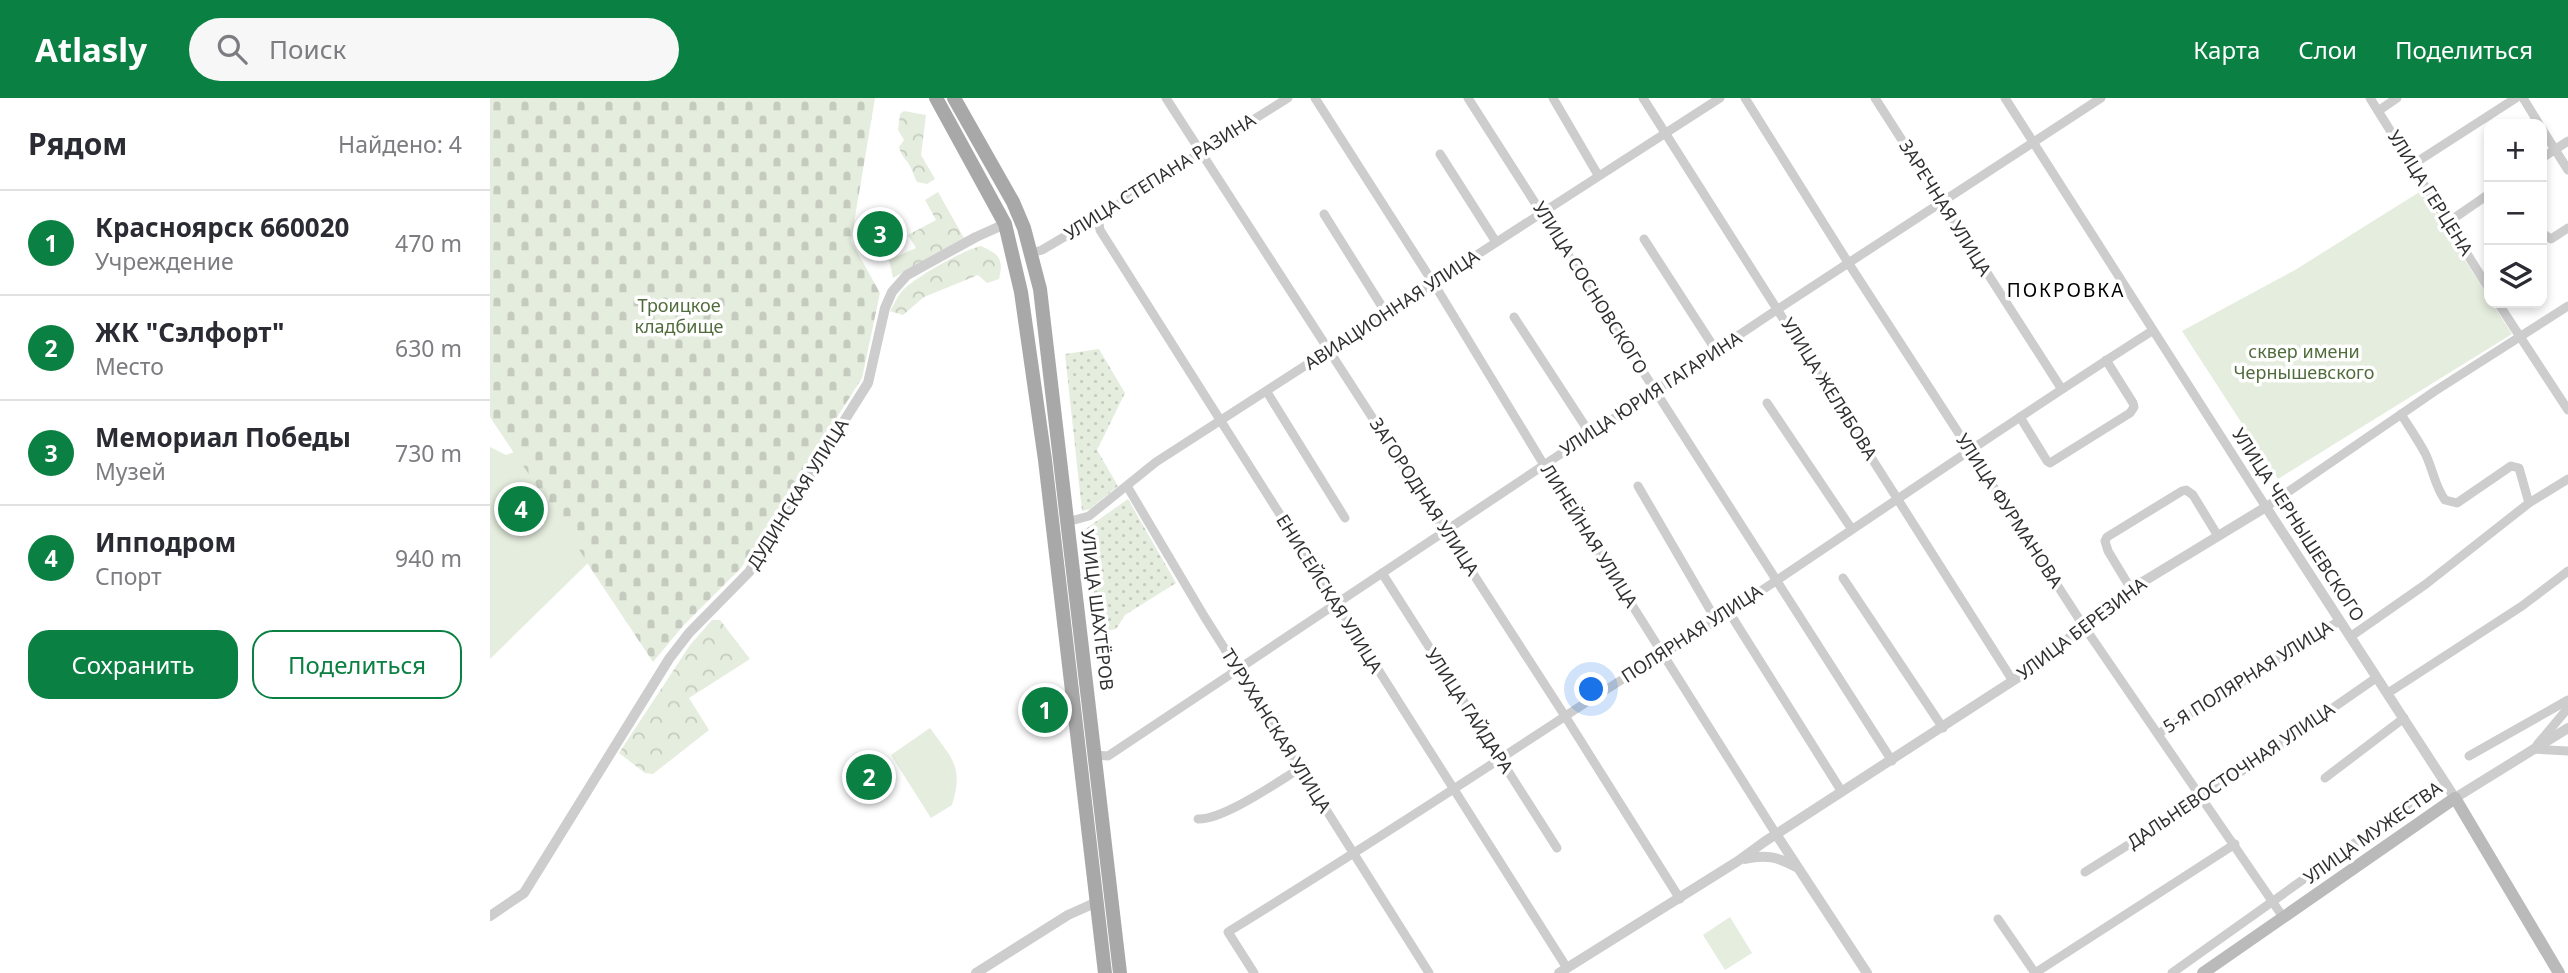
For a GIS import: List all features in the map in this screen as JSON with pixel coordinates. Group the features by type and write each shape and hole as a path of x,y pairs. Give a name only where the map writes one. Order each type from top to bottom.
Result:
{"main road":[{"name":"УЛИЦА ШАХТЁРОВ","path":"936,98 1004,224 1014,258 1029,339 1045,460 1105,973"},
{"name":"УЛИЦА ШАХТЁРОВ","path":"954,98 1013,202 1040,289 1120,973"},
{"name":"УЛИЦА МУЖЕСТВА","path":"2203,973 2455,798"},
{"name":"УЛИЦА ЧЕРНЫШЕВСКОГО","path":"2455,798 2559,973"}],"street":[{"name":"ЗАГОРОДНАЯ УЛИЦА","path":"1166,98 1680,898"},
{"name":"УЛИЦА СТЕПАНА РАЗИНА","path":"1031,253 1042,250 1098,217 1287,98"},
{"name":"ЛИНЕЙНАЯ УЛИЦА","path":"1315,98 1433,283 1662,654 1867,973"},
{"name":"УЛИЦА СОСНОВСКОГО","path":"1468,98 1892,761"},
{"path":"1553,98 1598,175"},
{"name":"УЛИЦА ЖЕЛЯБОВА","path":"1643,98 2013,681"},
{"name":"АВИАЦИОННАЯ УЛИЦА","path":"1067,522 1089,516 1156,462 1720,98"},
{"name":"УЛИЦА ФУРМАНОВА","path":"1745,98 1849,264 2084,625 2283,917"},
{"name":"ЗАРЕЧНАЯ УЛИЦА","path":"1875,98 2061,388"},
{"name":"УЛИЦА ЧЕРНЫШЕВСКОГО","path":"2005,98 2152,331 2455,798"},
{"name":"УЛИЦА ЮРИЯ ГАГАРИНА","path":"1095,755 1108,755 1778,309 2101,98"},
{"name":"УЛИЦА ГЕРЦЕНА","path":"2370,98 2484,281"},
{"path":"2378,111 2397,98"},
{"path":"2412,165 2516,98"},
{"path":"2524,98 2536,119"},
{"path":"2547,138 2568,170"},
{"path":"2547,155 2568,141"},
{"path":"1440,154 1496,242"},
{"path":"2448,223 2484,198"},
{"path":"1324,214 1386,313"},
{"name":"ЕНИСЕЙСКАЯ УЛИЦА","path":"1098,217 1100,230 1453,789 1563,971"},
{"name":"ДУДИНСКАЯ УЛИЦА","path":"490,916 524,893 669,659 689,633 749,572 868,383 885,307 892,292 907,275 1004,224"},
{"path":"2547,236 2551,239 2568,228"},
{"path":"1644,239 1717,352"},
{"name":"УЛИЦА БЕРЕЗИНА","path":"1563,971 1738,861 2013,681 2062,647 2084,625 2131,589 2266,507 2401,414 2568,306"},
{"path":"2501,308 2568,410"},
{"path":"1514,317 1591,435"},
{"name":"ПОЛЯРНАЯ УЛИЦА","path":"1254,973 1228,932 1729,612 1851,528 1971,452 2061,388 2152,331"},
{"path":"2020,417 2046,461 2050,463 2130,413 2134,407 2133,403 2106,360"},
{"path":"1267,392 1345,518"},
{"path":"1767,403 1851,528"},
{"path":"2401,414 2425,452 2437,489 2445,500 2457,503 2511,466 2519,468 2529,503"},
{"name":"5-Я ПОЛЯРНАЯ УЛИЦА","path":"2350,637 2426,584 2529,503 2568,479"},
{"name":"ТУРУХАНСКАЯ УЛИЦА","path":"1127,486 1299,769 1429,973"},
{"path":"1638,486 1716,620"},
{"path":"2131,589 2108,551 2105,541 2107,537 2160,504 2182,491 2190,491 2218,536"},
{"path":"2388,693 2522,606 2568,571"},
{"name":"УЛИЦА ГАЙДАРА","path":"1382,573 1557,848"},
{"path":"1843,578 1943,727"},
{"path":"1729,612 1842,792"},
{"name":"5-Я ПОЛЯРНАЯ УЛИЦА","path":"2158,734 2339,621"},
{"name":"ДАЛЬНЕВОСТОЧНАЯ УЛИЦА","path":"2085,872 2203,798 2376,678"},
{"path":"2469,756 2568,700"},
{"path":"2533,749 2568,708"},
{"path":"2325,778 2404,718"},
{"name":"УЛИЦА МУЖЕСТВА","path":"2455,798 2568,728"},
{"path":"2533,749 2568,751"},
{"path":"1198,819 1209,818 1244,802 1299,769"},
{"path":"2172,973 2274,903 2408,805"},
{"path":"1998,919 2035,973 2235,844"},
{"path":"1738,861 1771,856 1798,868"},
{"path":"976,973 1069,915 1097,902"}],"green space":[{"name":"Троицкое кладбище","path":"490,98 875,98 851,241 880,293 862,378 741,568 683,626 653,662 490,417"},
{"path":"904,111 926,115 921,155 935,179 927,184 917,182 899,147 904,140 898,130 900,114"},
{"name":"сквер имени Чернышевского","path":"2421,191 2484,290 2484,308 2495,308 2512,334 2278,479 2182,331 2295,270"},
{"path":"938,192 964,238 893,278 889,260 916,248 908,235 936,220 925,200"},
{"path":"981,246 999,258 999,279 987,283 978,275 924,297 903,315 890,311 902,291 917,279 951,259"},
{"path":"1099,349 1125,393 1097,450 1118,486 1090,509 1082,511 1065,354"},
{"path":"490,447 506,455 514,452 588,563 490,659"},
{"path":"1128,499 1176,583 1125,615 1116,629 1096,633 1084,530"},
{"path":"712,620 720,620 750,659 689,698 709,730 653,774 645,773 619,753 690,645"},
{"path":"930,728 950,756 957,781 952,805 931,818 891,755"},
{"path":"1730,917 1752,953 1725,970 1703,935"}],"place":[{"name":"Мемориал Победы","path":"880,234"},
{"name":"Ипподром","path":"521,509"},
{"name":"Красноярск 660020","path":"1045,710"},
{"name":"ЖК \"Сэлфорт\"","path":"869,777"}],"district":[{"name":"ПОКРОВКА","path":"2066,290"}]}
